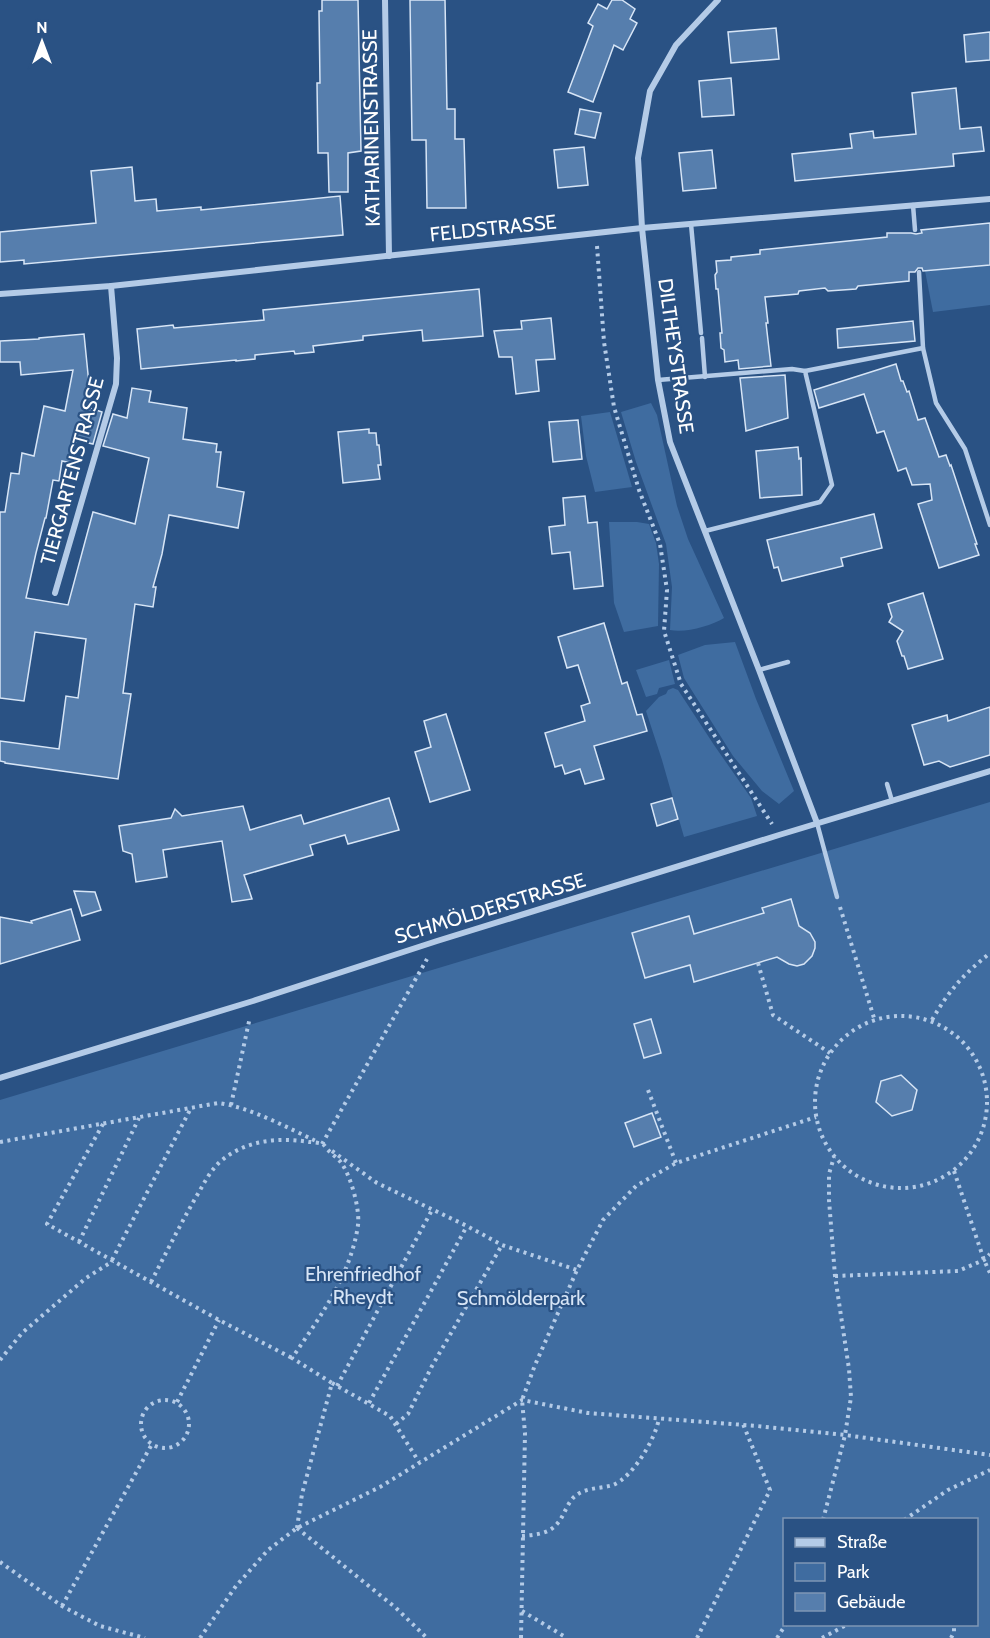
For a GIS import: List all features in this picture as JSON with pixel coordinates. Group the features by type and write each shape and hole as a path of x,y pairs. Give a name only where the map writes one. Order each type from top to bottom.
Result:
{"street":[{"name":"KATHARINENSTRASSE","path":"385,0 389,256"},
{"name":"DILTHEYSTRASSE","path":"718,0 676,45 650,91 638,158 642,228 658,380 670,442 817,823"},
{"name":"FELDSTRASSE","path":"0,294 111,285 642,228 990,199"},
{"name":"TIERGARTENSTRASSE","path":"55,593 116,384 117,358 111,285"},
{"name":"SCHMÖLDERSTRASSE","path":"0,1078 990,771"}],"lane":[{"path":"913,205 915,230"},
{"path":"691,224 705,377"},
{"path":"919,272 923,348 936,403 965,449 990,525"},
{"path":"658,380 792,369 805,371 923,348"},
{"path":"705,531 820,502 832,485 805,371"},
{"path":"759,670 788,662"},
{"path":"887,784 892,801"},
{"path":"817,823 837,897"}],"path":[{"path":"596,233 604,342 614,407 639,490 660,544 667,590 664,631 681,684 779,835"},
{"path":"837,897 874,1018"},
{"path":"322,1144 437,941"},
{"path":"932,1020 942,1002 965,974 990,953"},
{"path":"758,963 773,1015 830,1053"},
{"path":"231,1105 253,1001"},
{"path":"908,1015 932,1020 955,1034 973,1053 985,1076 989,1102 984,1128 973,1152 954,1171 922,1185 904,1188 878,1185 853,1174 834,1156 822,1137 814,1100 816,1083 830,1053 844,1036 874,1018 908,1015"},
{"path":"648,1090 676,1163"},
{"path":"0,1142 218,1103 231,1105 322,1144 377,1183 502,1245 577,1270"},
{"path":"0,1360 22,1333 86,1278 113,1260 191,1108"},
{"path":"521,1638 525,1433 522,1400 577,1270 603,1220 636,1186 676,1163 816,1117"},
{"path":"79,1242 139,1118"},
{"path":"104,1124 47,1224 292,1358 390,1416 419,1462"},
{"path":"151,1282 210,1173 222,1160 239,1149 271,1140 299,1140 322,1144 342,1164 352,1185 359,1222 353,1252 326,1310 292,1358"},
{"path":"824,1518 845,1435 851,1397 835,1276 829,1200 829,1174 834,1156"},
{"path":"954,1171 990,1273"},
{"path":"337,1386 432,1209"},
{"path":"369,1403 467,1226"},
{"path":"396,1425 408,1414 432,1366 502,1245"},
{"path":"835,1276 958,1271 984,1260 990,1254"},
{"path":"177,1402 219,1320"},
{"path":"297,1528 302,1494 332,1383"},
{"path":"161,1399 177,1402 188,1413 190,1429 186,1436 175,1446 167,1448 152,1444 142,1431 142,1414 153,1402 161,1399"},
{"path":"200,1638 236,1586 268,1550 297,1528 380,1487 522,1400 588,1413 845,1435 990,1455"},
{"path":"522,1536 540,1535 556,1525 574,1497 585,1490 616,1484 631,1471 645,1452 658,1430 659,1418"},
{"path":"697,1638 770,1490 743,1425"},
{"path":"62,1606 152,1444"},
{"path":"907,1518 948,1490 990,1470"},
{"path":"297,1528 396,1608 427,1638"},
{"path":"0,1562 62,1606 100,1626 145,1638"},
{"path":"522,1611 567,1638"},
{"path":"822,1638 844,1626"}],"green space":[{"path":"990,265 990,305 933,312 925,271"},
{"path":"651,403 657,415 677,506 688,539 724,618 691,630 670,630 672,587 666,544 636,462 621,412"},
{"path":"610,412 632,487 595,492 586,456 581,416"},
{"path":"609,522 649,524 656,543 659,564 658,626 624,632 614,603"},
{"path":"735,642 794,791 779,804 762,791 733,756 684,678 678,655 705,645"},
{"path":"669,660 675,684 659,688 657,694 646,697 636,670"},
{"path":"673,688 678,690 751,798 757,816 684,837 646,711 659,697"},
{"name":"Schmölderpark","path":"990,802 990,1638 0,1638 0,1100"}],"building":[{"path":"322,0 358,0 361,151 348,153 348,192 329,192 328,153 318,153 317,83 320,83 319,11 322,11"},
{"path":"410,0 445,0 447,109 455,109 455,139 464,139 466,208 427,208 426,140 412,140"},
{"path":"612,0 622,0 635,9 630,19 637,23 623,50 614,45 593,102 568,92 593,26 588,23 598,4 607,9"},
{"path":"776,28 779,59 731,63 728,32"},
{"path":"990,32 990,60 966,62 964,35"},
{"path":"731,78 734,115 702,117 699,81"},
{"path":"956,88 960,129 981,127 984,151 953,154 954,166 795,181 792,154 852,148 850,134 873,131 874,138 916,134 912,93"},
{"path":"580,109 601,113 595,138 575,134"},
{"path":"584,147 588,185 558,188 554,150"},
{"path":"712,150 716,188 683,191 679,153"},
{"path":"132,167 135,201 156,199 157,211 201,207 201,210 340,196 343,235 24,264 24,260 0,262 0,232 96,223 91,171"},
{"path":"990,223 990,265 923,271 922,268 918,268 915,272 909,272 909,281 858,286 856,289 828,291 825,288 799,291 798,294 765,297 771,366 739,369 738,360 725,362 724,350 721,348 720,333 722,333 718,289 716,289 716,261 760,254 760,250 887,237 887,233 916,234 922,233 921,230"},
{"path":"479,289 483,336 423,341 422,330 363,336 363,340 313,346 314,352 295,354 294,351 255,355 255,359 141,369 137,329 264,320 263,310"},
{"path":"551,318 555,359 536,360 539,391 516,394 512,357 499,357 494,331 522,329 521,321"},
{"path":"913,321 915,341 838,348 837,329"},
{"path":"84,334 90,394 87,407 102,412 93,444 76,440 71,463 62,461 59,481 53,480 26,598 68,605 93,512 135,524 149,458 103,446 113,414 127,418 132,388 151,391 149,402 187,408 183,439 217,444 216,452 221,452 217,487 244,492 238,528 169,515 153,587 156,587 153,607 135,604 123,693 131,694 118,779 0,761 0,741 59,749 66,696 78,698 86,639 35,632 24,701 0,698 0,512 5,512 11,473 19,474 22,453 34,456 44,406 65,411 73,370 21,375 20,362 0,362 0,341"},
{"path":"896,364 901,381 907,392 909,391 918,420 925,418 939,457 946,455 951,465 977,544 975,544 979,555 939,568 918,504 932,500 930,484 912,485 906,468 898,471 884,431 877,433 864,394 819,408 814,390"},
{"path":"785,375 788,418 746,431 740,378"},
{"path":"578,420 582,459 553,462 549,422"},
{"path":"369,429 369,433 376,433 377,445 379,445 380,479 343,483 338,432"},
{"path":"798,447 799,459 801,458 802,495 760,498 756,451"},
{"path":"585,496 588,523 597,522 603,586 574,589 570,552 552,554 549,527 565,525 563,498"},
{"path":"874,514 882,548 841,558 843,566 782,581 778,567 774,568 767,540"},
{"path":"923,593 943,659 908,669 897,641 903,631 889,622 892,617 888,604"},
{"path":"604,623 622,684 627,682 637,715 642,714 647,731 594,746 604,779 585,784 580,769 565,774 562,765 555,767 545,733 585,721 581,706 590,703 578,665 567,668 558,637"},
{"path":"990,707 990,755 950,767 939,761 924,765 912,725 947,715 948,721"},
{"path":"446,714 470,790 430,802 415,752 431,747 424,721"},
{"path":"389,798 399,830 348,844 345,835 310,845 313,855 244,875 252,899 232,902 222,841 163,850 167,877 136,882 132,854 123,851 119,826 171,818 175,809 182,816 243,806 250,830 301,815 304,824"},
{"path":"672,798 678,819 657,826 651,804"},
{"path":"74,891 95,892 101,910 82,916"},
{"path":"791,899 799,926 810,933 815,942 812,956 804,964 797,966 789,964 777,957 694,982 690,965 645,978 632,933 689,916 694,934 764,913 762,908"},
{"path":"71,909 80,940 0,964 0,917 32,923 31,921"},
{"path":"651,1019 661,1053 644,1058 634,1024"},
{"path":"901,1075 917,1090 912,1110 892,1116 876,1102 881,1081"},
{"path":"652,1113 661,1137 634,1147 625,1123"}],"park label":[{"name":"Ehrenfriedhof Rheydt","path":"363,1286"}]}
